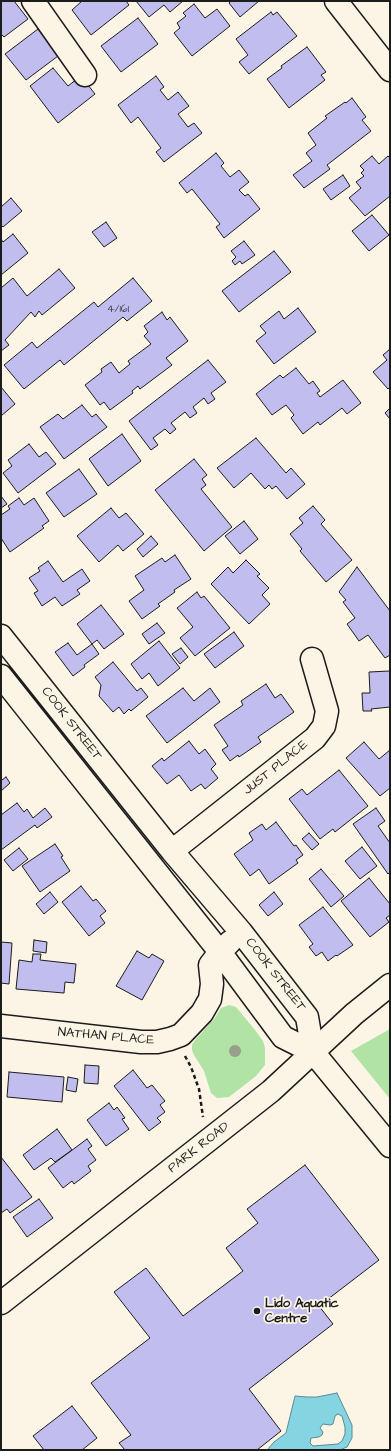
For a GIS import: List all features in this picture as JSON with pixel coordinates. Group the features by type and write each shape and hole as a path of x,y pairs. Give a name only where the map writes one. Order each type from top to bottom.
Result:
{"street":[{"path":"33,1 85,75"},
{"path":"336,1 390,70"},
{"name":"COOK STREET","path":"1,636 172,851 240,932 308,1017 314,1052"},
{"name":"JUST PLACE","path":"172,851 314,738 324,726 327,711 324,696 312,659"},
{"name":"COOK STREET","path":"1,676 220,952 283,1037 314,1052"},
{"name":"NATHAN PLACE","path":"1,1026 141,1042 170,1040 181,1034 202,1013 210,1000 212,984 210,965 220,952 240,932"},
{"name":"PARK ROAD","path":"1,1303 271,1091 354,1014 390,985"},
{"path":"314,1052 390,1146"}],"path":[{"path":"170,1040 184,1054 191,1067 199,1089 203,1113 204,1144"}],"green space":[{"path":"229,1005 236,1007 263,1041 265,1048 265,1065 256,1076 229,1097 217,1098 211,1093 204,1071 192,1050 192,1045 215,1018 221,1008"},
{"path":"390,1029 390,1099 351,1051"}],"water":[{"path":"337,1393 352,1425 352,1438 347,1447 340,1450 267,1450 274,1442 286,1433 295,1396 317,1397","holes":["338,1414 342,1416 345,1427 345,1434 342,1441 338,1444 313,1446 310,1443 311,1438 322,1435 323,1432 320,1428 323,1424 333,1424 335,1416"]}],"building":[{"path":"1,1 14,1 28,19 4,37 1,34"},
{"path":"82,1 126,1 129,5 91,35 72,10"},
{"path":"136,1 183,1 170,12 164,5 149,17"},
{"path":"231,1 259,1 240,17 229,3"},
{"path":"194,4 205,18 217,9 230,26 192,56 174,33 180,28 177,23 186,16 183,13"},
{"path":"271,12 273,15 277,12 297,36 249,74 239,62 248,55 236,39"},
{"path":"138,18 158,44 121,72 101,46"},
{"path":"38,29 58,56 26,80 5,54"},
{"path":"307,47 326,72 321,75 325,80 289,108 267,79 282,68 281,66"},
{"path":"53,68 68,86 81,76 95,94 58,123 30,86"},
{"path":"156,76 164,87 160,90 168,100 178,92 189,106 178,114 188,127 194,123 202,133 164,162 156,152 161,148 138,117 131,123 118,105"},
{"path":"352,98 366,117 362,120 371,131 327,165 330,169 304,188 293,175 312,161 306,153 316,145 308,133 327,118 325,116"},
{"path":"216,153 224,163 221,166 230,177 239,170 249,182 239,190 245,196 248,194 260,209 224,238 216,227 220,224 192,189 187,193 179,183"},
{"path":"372,156 379,164 388,156 390,158 390,196 365,216 349,198 361,188 356,182 364,176 361,173 364,170 360,166"},
{"path":"343,175 350,186 331,200 323,189"},
{"path":"11,198 22,211 3,227 1,225 1,207"},
{"path":"372,215 389,235 369,251 352,231"},
{"path":"106,222 117,238 104,247 92,232"},
{"path":"13,234 28,253 1,275 1,239 3,242"},
{"path":"244,241 255,255 242,264 240,261 235,265 232,261 236,257 231,251"},
{"path":"274,251 291,272 239,312 222,291"},
{"path":"59,269 75,288 42,315 39,311 35,317 31,312 5,340 9,345 1,351 1,288 13,278 27,296"},
{"path":"133,278 152,301 127,321 123,317 64,365 60,360 24,389 4,365 32,342 37,348 94,302 98,307"},
{"path":"298,308 316,332 274,364 256,341 266,333 260,326 279,311 284,319"},
{"path":"162,312 167,320 170,317 188,341 166,358 172,365 140,389 138,386 132,391 133,393 110,410 104,402 100,405 85,385 102,372 101,369 111,362 119,373 130,364 128,361 151,344 144,336 148,332 144,326"},
{"path":"390,349 390,387 388,389 373,372 387,360 383,355"},
{"path":"208,360 226,382 211,393 215,399 208,404 204,398 193,407 197,413 190,418 185,412 171,423 176,429 170,434 165,429 153,438 158,445 151,450 129,421"},
{"path":"296,368 309,384 313,381 320,391 317,393 320,397 343,380 361,403 347,414 342,408 320,425 318,422 303,434 291,418 294,415 286,405 272,415 256,394 280,375 283,378"},
{"path":"1,387 15,404 1,416"},
{"path":"82,405 92,417 96,414 107,427 64,459 40,427 58,414 63,419"},
{"path":"390,408 390,419 385,413"},
{"path":"122,434 141,461 108,486 89,459"},
{"path":"256,438 286,473 291,468 305,484 287,499 276,486 272,489 269,485 265,489 251,473 234,488 217,468"},
{"path":"29,444 39,457 46,452 56,464 18,493 3,473 12,466 8,460"},
{"path":"194,459 207,475 202,479 206,485 201,489 232,527 204,551 155,490"},
{"path":"79,469 97,494 64,517 46,493"},
{"path":"1,496 7,504 1,508"},
{"path":"19,498 24,505 34,498 49,521 42,526 44,528 10,552 1,538 1,515 10,509 8,506"},
{"path":"313,506 325,520 321,524 352,560 326,582 300,551 302,549 290,534 303,523 299,518"},
{"path":"111,508 119,518 126,513 144,534 123,551 118,545 99,562 77,536"},
{"path":"244,521 258,539 240,554 225,536"},
{"path":"151,536 158,544 143,557 137,549"},
{"path":"175,555 191,579 174,590 175,592 158,604 160,606 142,619 129,601 144,590 135,576 162,558 165,562"},
{"path":"246,560 260,574 257,576 269,588 262,595 270,604 249,624 211,584 228,567 233,573"},
{"path":"48,561 63,582 82,569 90,581 77,590 80,594 62,606 55,597 42,606 34,593 38,591 29,578 40,571 38,568"},
{"path":"357,567 390,611 390,655 385,658 368,635 359,641 347,624 355,618 343,602 346,600 339,592"},
{"path":"197,592 201,598 204,596 230,628 195,656 180,638 193,627 177,608"},
{"path":"101,605 124,634 104,649 97,640 92,644 77,624"},
{"path":"157,623 165,633 149,644 142,634"},
{"path":"234,632 244,646 215,668 204,654"},
{"path":"159,641 180,668 158,686 149,673 142,679 131,664"},
{"path":"68,643 77,655 92,644 99,654 84,665 85,667 73,676 55,652"},
{"path":"181,648 188,657 180,664 172,654"},
{"path":"113,662 137,691 141,688 148,697 131,711 129,709 124,714 119,707 113,712 99,696 101,685 95,677"},
{"path":"390,671 390,707 371,709 372,711 363,711 362,693 370,693 369,672"},
{"path":"266,684 275,698 281,694 294,712 258,737 261,742 239,757 238,755 230,761 222,750 228,746 214,725 243,705 241,701"},
{"path":"183,688 194,701 210,688 220,702 167,743 146,716"},
{"path":"189,741 199,754 205,749 216,764 211,769 218,778 205,789 201,784 191,791 179,775 167,784 152,766 162,758 164,761"},
{"path":"364,742 379,759 390,750 390,788 380,796 346,758"},
{"path":"339,770 368,806 335,832 333,829 320,839 289,799 302,789 307,795"},
{"path":"6,777 10,783 1,791 1,778 2,780"},
{"path":"17,803 24,812 27,809 33,818 45,808 52,817 37,828 35,825 1,850 1,815"},
{"path":"376,808 385,821 378,826 390,843 390,872 388,874 353,824"},
{"path":"276,822 294,846 296,845 303,855 296,860 298,863 269,884 259,869 250,876 234,854 253,840 249,833 262,824 266,830"},
{"path":"309,833 319,844 312,850 302,839"},
{"path":"55,844 70,871 40,892 22,866"},
{"path":"362,847 377,866 360,879 345,861"},
{"path":"19,848 28,859 13,871 4,860"},
{"path":"321,869 344,896 331,907 309,879"},
{"path":"369,878 390,904 390,915 386,918 389,922 370,937 341,901"},
{"path":"81,886 93,901 96,899 106,911 100,916 105,923 89,936 62,902"},
{"path":"50,892 58,902 44,914 36,904"},
{"path":"274,892 283,904 268,916 259,905"},
{"path":"323,907 353,945 328,961 322,952 316,956 309,947 313,944 299,925"},
{"path":"34,940 47,942 46,953 33,951"},
{"path":"1,942 12,943 9,984 1,983"},
{"path":"137,951 149,958 152,954 164,961 142,1000 116,986"},
{"path":"33,954 41,954 40,960 76,964 74,983 65,982 64,993 16,989 19,960 32,962"},
{"path":"85,1065 99,1066 98,1084 84,1083"},
{"path":"133,1070 147,1088 152,1085 165,1101 160,1105 165,1112 157,1118 161,1122 149,1131 114,1086"},
{"path":"9,1072 64,1077 62,1102 7,1097"},
{"path":"68,1077 78,1079 76,1092 66,1090"},
{"path":"109,1103 114,1110 117,1107 125,1118 122,1119 129,1129 106,1146 87,1120"},
{"path":"57,1129 72,1150 55,1162 51,1158 34,1170 23,1155"},
{"path":"87,1139 92,1146 88,1149 96,1160 88,1166 91,1171 74,1184 72,1181 63,1188 48,1168"},
{"path":"1,1157 32,1197 10,1213 7,1209 1,1213"},
{"name":"Lido Aquatic Centre","path":"305,1165 379,1260 319,1306 333,1324 249,1389 281,1431 257,1450 125,1450 119,1443 131,1435 91,1383 150,1338 114,1292 146,1268 183,1316 243,1271 226,1248 258,1223 247,1209"},
{"path":"39,1199 53,1218 27,1237 13,1217"},
{"path":"72,1406 97,1438 82,1450 44,1450 33,1436"}],"place":[{"name":"Lido Aquatic Centre","path":"257,1311"}]}
